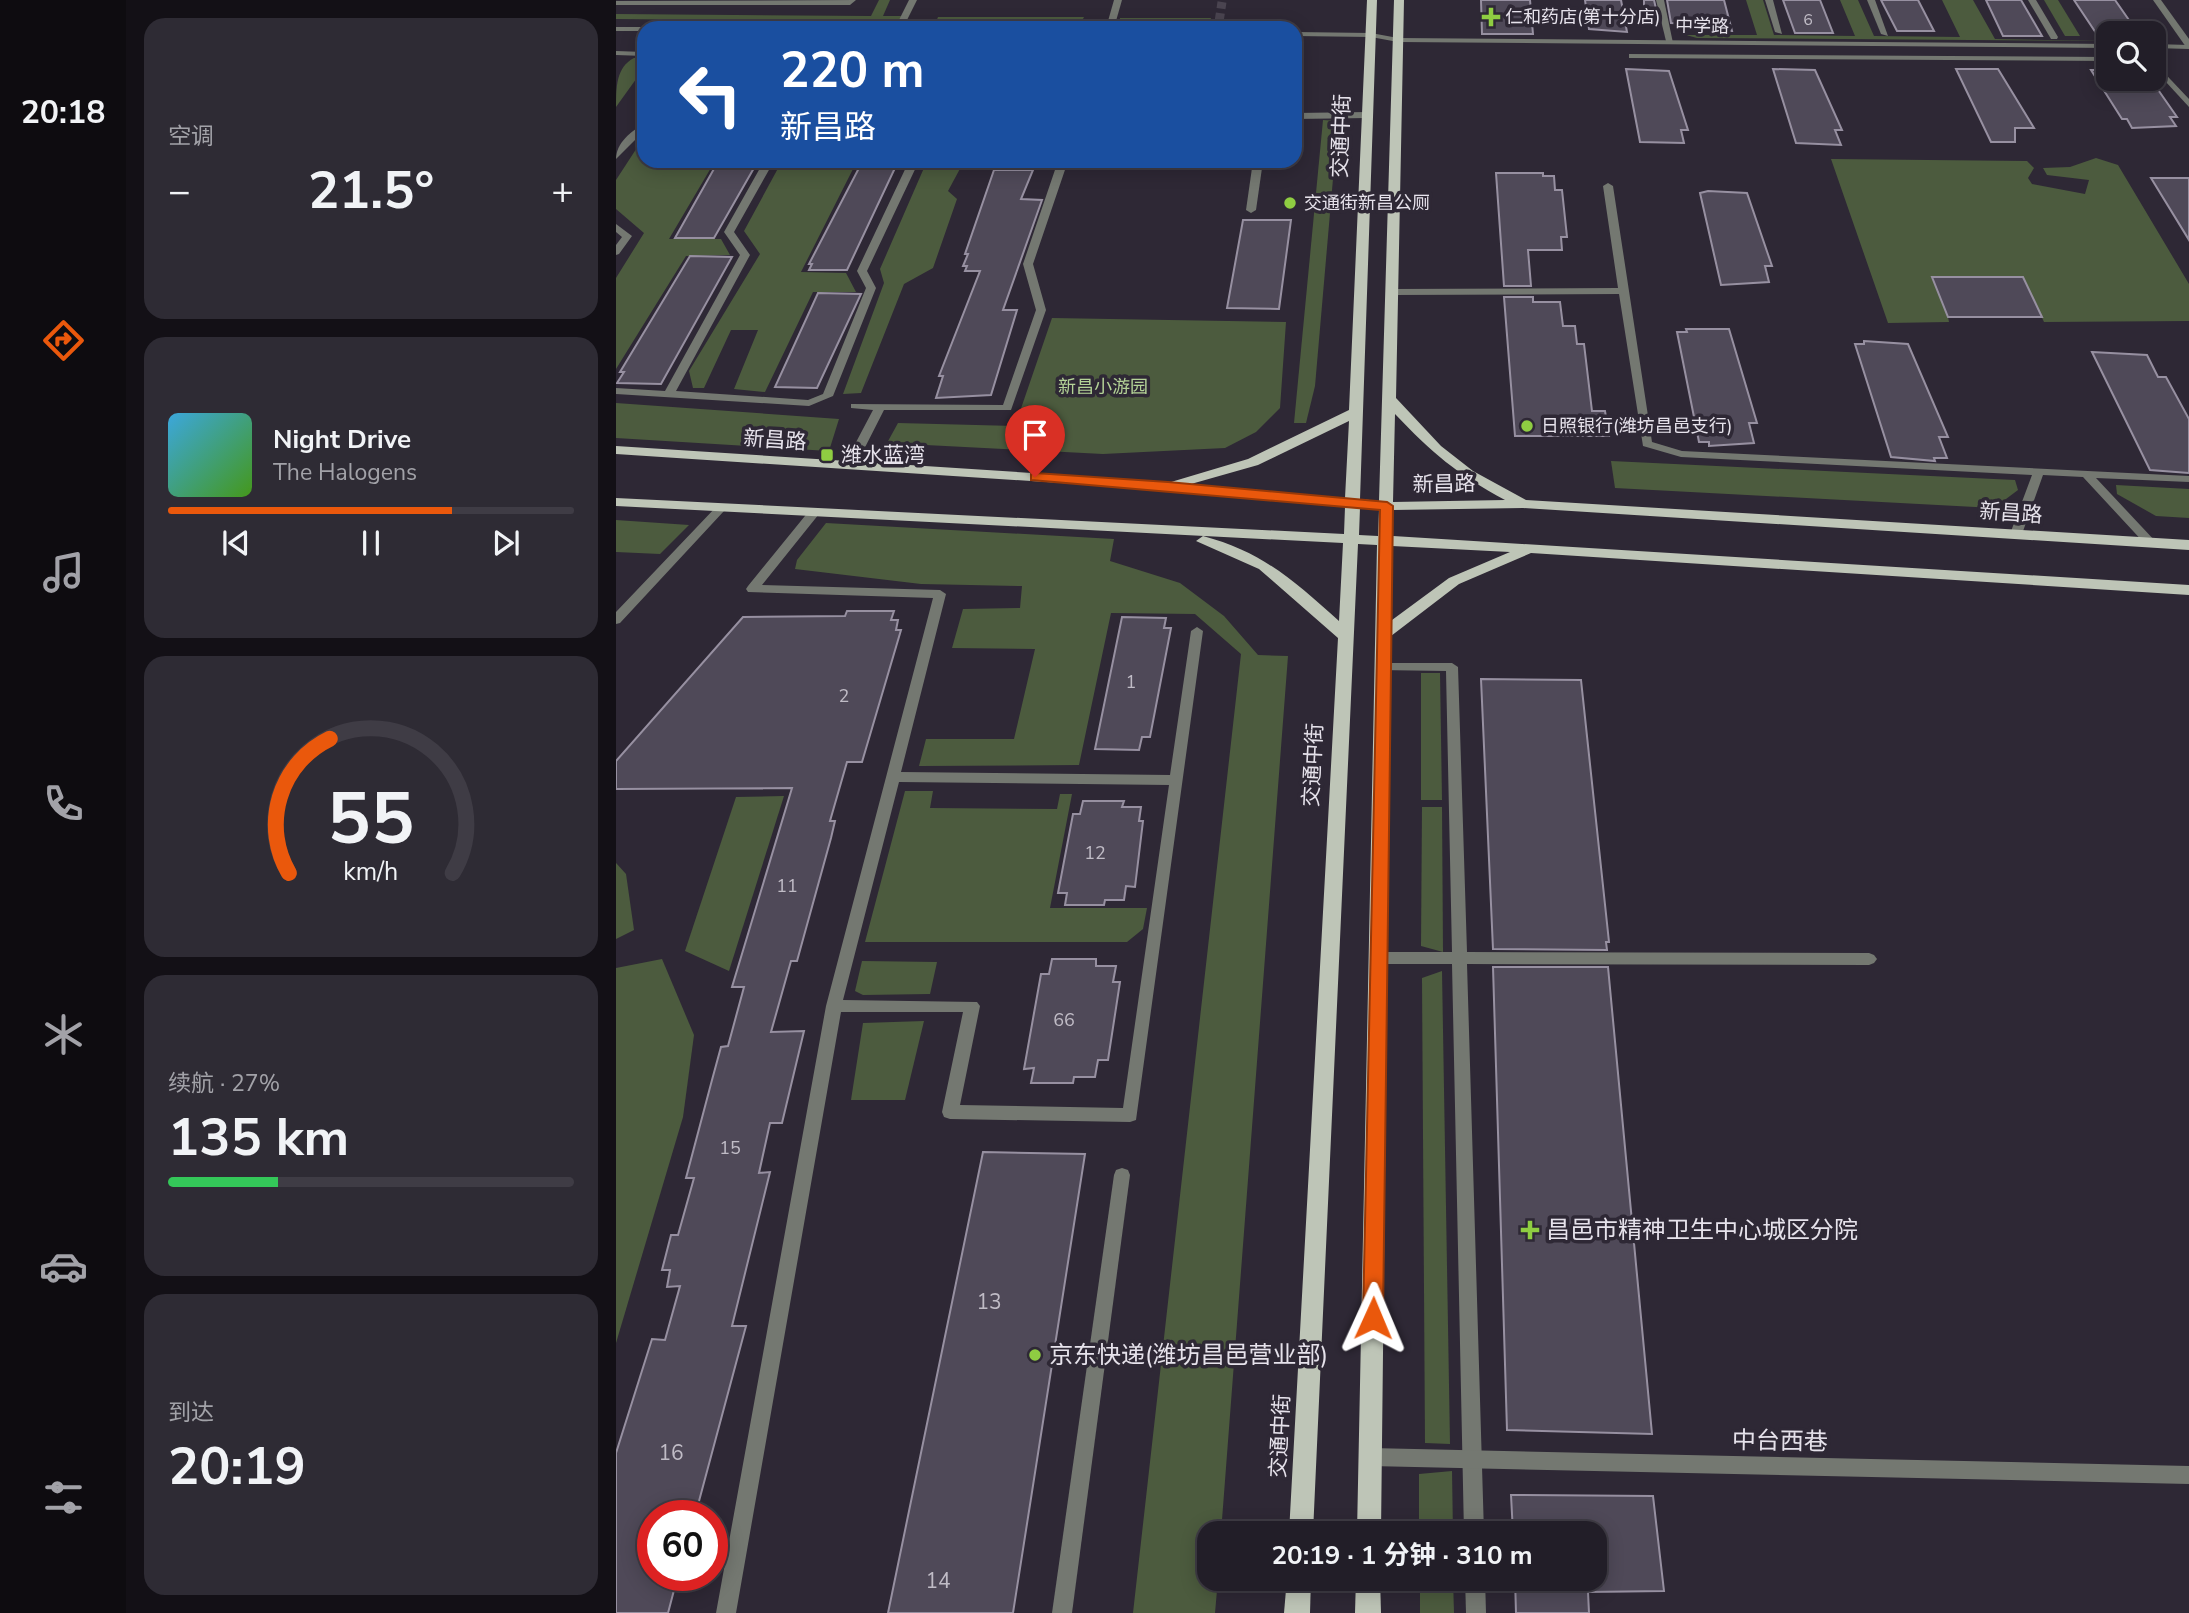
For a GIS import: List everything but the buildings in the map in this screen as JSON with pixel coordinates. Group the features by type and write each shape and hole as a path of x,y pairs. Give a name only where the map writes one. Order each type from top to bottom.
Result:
{"main road":[{"name":"交通中街","path":"1302,1521 1351,539 1372,0"},
{"path":"1369,1521 1385,542 1399,0"},
{"path":"1389,399 1436,449 1468,474 1523,504"},
{"path":"1168,486 1253,462 1356,412"},
{"name":"新昌路","path":"616,450 1168,486 1387,506 1523,504 2189,545"},
{"path":"616,502 813,514 1532,548 2189,590"},
{"path":"1148,530 1232,547 1268,565 1346,635"},
{"path":"1384,634 1454,581 1532,548"},
{"path":"1297,1613 1298,1591"},
{"path":"1368,1591 1368,1613"}],"street":[{"path":"616,3 850,3 852,0"},
{"path":"902,21 913,0"},
{"path":"1112,21 1118,0"},
{"path":"1660,0 1670,41"},
{"path":"1769,0 1780,32"},
{"path":"1871,0 1885,34"},
{"path":"2032,0 2054,37"},
{"path":"2157,0 2189,46"},
{"path":"616,29 637,29"},
{"name":"中学路","path":"1302,34 1371,35 1398,40 2096,46"},
{"path":"2166,46 2189,46"},
{"path":"616,53 637,54"},
{"path":"1632,56 2096,59"},
{"path":"2166,78 2189,104"},
{"path":"1302,116 1368,115"},
{"path":"616,156 637,133"},
{"path":"669,394 745,255 729,232 765,168"},
{"path":"616,391 808,402 828,396 872,288 862,271 911,168"},
{"path":"855,406 1007,408 1041,310 1028,264 1061,168"},
{"path":"1251,210 1257,168"},
{"path":"1608,186 1647,444 1681,454 2189,479"},
{"path":"616,227 627,236 616,252"},
{"path":"1392,292 1624,291"},
{"path":"850,465 880,406"},
{"path":"2015,534 2039,471"},
{"path":"2086,474 2150,542"},
{"path":"616,620 720,509"},
{"path":"726,1613 834,1006 940,594 752,589 813,514"},
{"path":"834,1006 972,1006 950,1112 1130,1115 1197,631"},
{"path":"1383,667 1452,667 1474,1521"},
{"path":"893,777 1176,780"},
{"path":"1379,958 1868,959"},
{"path":"1062,1613 1122,1175"},
{"name":"中台西巷","path":"1370,1457 2189,1475"},
{"path":"1475,1591 1476,1613"}],"green space":[{"path":"879,0 890,0 883,16 905,16 902,21 616,19 616,14 871,16"},
{"path":"1746,0 1763,0 1774,35 1855,36 1840,0 1858,0 1874,36 1960,37 1942,0 1973,0 1995,39 2096,41 1697,38 1686,35 1757,35"},
{"path":"2044,0 2058,0 2080,36 2065,36"},
{"path":"938,17 1084,17 1082,21 936,21"},
{"path":"1120,18 1211,18 1210,21 1120,21"},
{"path":"637,58 637,78 616,107 620,72 628,62"},
{"path":"1323,120 1338,121 1315,386 1306,423 1294,423"},
{"path":"637,148 637,168 711,168 669,239 721,239 730,255 686,256 616,369 616,278 644,233 616,209 616,180"},
{"path":"2096,158 2118,165 2189,284 2189,321 2044,322 2023,277 1948,317 1949,322 1888,323 1831,159 2027,161 2034,168 2028,178 2032,184 2085,194 2089,180 2047,175 2043,168 2070,167"},
{"path":"778,168 853,168 801,272 846,273 856,292 813,292 765,392 734,389 758,330 731,330 704,388 693,388 689,371 760,254 744,231"},
{"path":"924,168 960,168 948,191 957,199 933,268 904,284 861,393 843,394 884,283 880,269"},
{"name":"新昌小游园","path":"1052,318 1286,322 1280,408 1256,432 1225,448 1103,454 887,443 898,423 1015,426"},
{"path":"616,403 839,419 829,451 616,438"},
{"path":"1611,461 2015,480 2018,490 1994,508 1615,488"},
{"path":"2116,485 2189,489 2189,518 2156,516 2117,494"},
{"path":"616,520 689,525 660,554 616,552"},
{"path":"826,523 1114,539 1110,561 1180,583 1224,616 1258,655 1288,656 1222,1521 1197,1521 1197,1591 1217,1591 1215,1613 1133,1613 1241,654 1195,614 1111,613 1079,765 919,766 926,739 1014,739 1035,649 952,648 963,609 1020,608 1022,586 921,584 795,569 797,560"},
{"path":"1421,673 1440,673 1442,800 1421,800"},
{"path":"905,791 933,791 930,808 1057,809 1060,794 1072,794 1050,908 1147,908 1143,929 1127,942 865,942"},
{"path":"784,796 729,971 685,951 736,797"},
{"path":"1422,807 1442,807 1443,952 1421,946"},
{"path":"616,863 626,874 634,930 616,939"},
{"path":"662,959 694,1035 683,1117 616,1343 616,968"},
{"path":"862,961 937,962 930,994 863,995 855,991"},
{"path":"1442,971 1450,1444 1425,1443 1422,978"},
{"path":"924,1021 905,1100 851,1100 863,1023"},
{"path":"1452,1471 1453,1521 1419,1521 1419,1474"},
{"path":"1420,1591 1453,1591 1454,1613 1420,1613"}],"tunnel":[{"path":"1219,21 1222,2"}],"place":[{"name":"仁和药店(第十分店)","path":"1491,17"},
{"name":"交通街新昌公厕","path":"1290,203"},
{"name":"日照银行(潍坊昌邑支行)","path":"1527,426"},
{"name":"潍水蓝湾","path":"827,455"},
{"name":"昌邑市精神卫生中心城区分院","path":"1530,1230"},
{"name":"京东快递(潍坊昌邑营业部)","path":"1035,1355"}],"route":[{"path":"1035,477 1387,506 1373,1318"}]}
